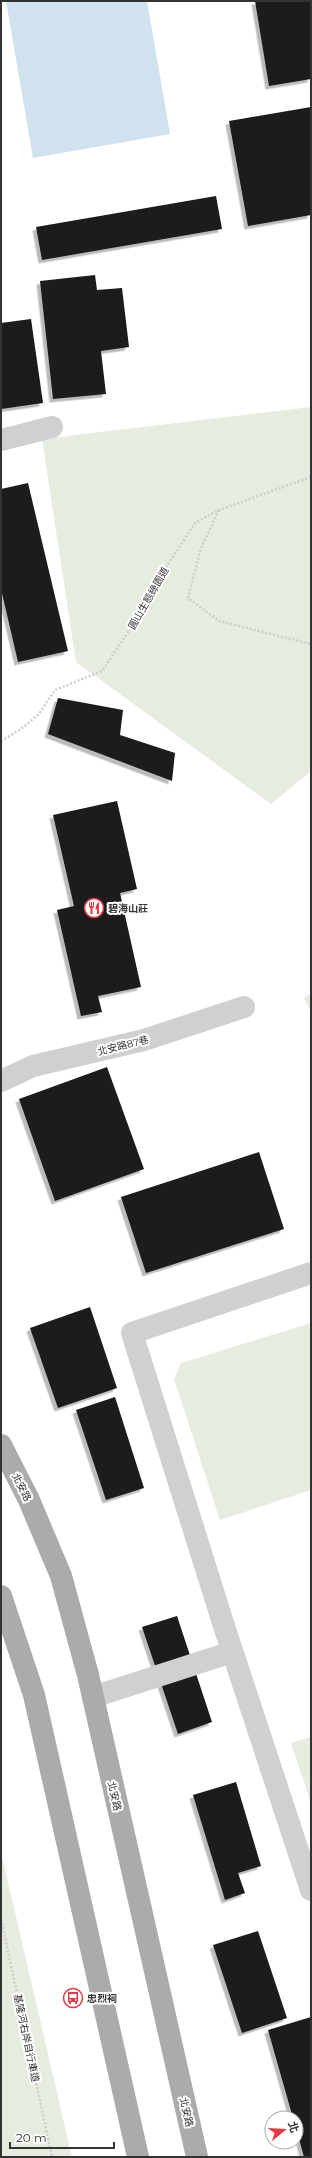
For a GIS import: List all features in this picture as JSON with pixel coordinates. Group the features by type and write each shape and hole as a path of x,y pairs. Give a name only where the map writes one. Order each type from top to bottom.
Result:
{"main road":[{"name":"北安路","path":"1,1445 29,1500 61,1576 93,1697 197,2157"},
{"path":"1,1596 34,1694 138,2157"}],"lane":[{"path":"1,440 52,427"},
{"name":"北安路87巷","path":"1,1081 33,1066 144,1040 244,1007"},
{"path":"311,1273 132,1333 232,1652 311,1890"},
{"path":"93,1697 232,1652"}],"path":[{"name":"圓山生態綠園道","path":"1,741 21,729 39,714 54,690 102,671 145,607 161,575 195,523 219,510 311,477"},
{"path":"219,510 201,548 188,598 219,621 311,644"},
{"name":"基隆河右岸自行車道","path":"1,1919 52,2157"}],"shaded area":[{"path":"311,407 311,771 271,804 76,662 42,439"},
{"path":"311,993 311,1012 304,998"},
{"path":"311,1323 311,1490 220,1520 174,1379 181,1363"},
{"path":"311,1737 311,1803 291,1743"},
{"path":"1,1852 72,2157 1,2157"}],"water":[{"path":"6,1 147,1 170,134 33,158"}],"building":[{"path":"255,1 311,1 311,79 269,86"},
{"path":"311,107 311,215 248,226 229,121"},
{"path":"216,196 222,229 42,260 36,227"},
{"path":"95,275 97,290 122,288 129,347 101,351 106,394 53,399 40,281"},
{"path":"31,319 43,403 1,409 1,323"},
{"path":"28,483 68,651 18,662 1,589 1,489"},
{"path":"58,698 123,710 120,735 175,753 172,781 48,734"},
{"name":"碧海山莊","path":"117,801 137,889 120,893 141,987 98,996 102,1012 81,1016 57,910 74,906 53,815"},
{"path":"107,1067 144,1169 55,1201 19,1099"},
{"path":"259,1152 284,1229 146,1273 121,1197"},
{"path":"90,1307 117,1388 58,1408 30,1328"},
{"path":"115,1397 144,1488 106,1500 76,1410"},
{"path":"177,1616 212,1722 178,1734 142,1627"},
{"path":"236,1782 261,1866 238,1873 245,1893 225,1900 193,1795"},
{"path":"258,1931 287,2018 242,2033 213,1945"},
{"path":"311,2017 311,2157 304,2157 302,2150 304,2150 304,2110 291,2110 268,2030"}],"place":[{"name":"碧海山莊","path":"94,908"},
{"name":"忠烈祠","path":"73,1998"}]}
